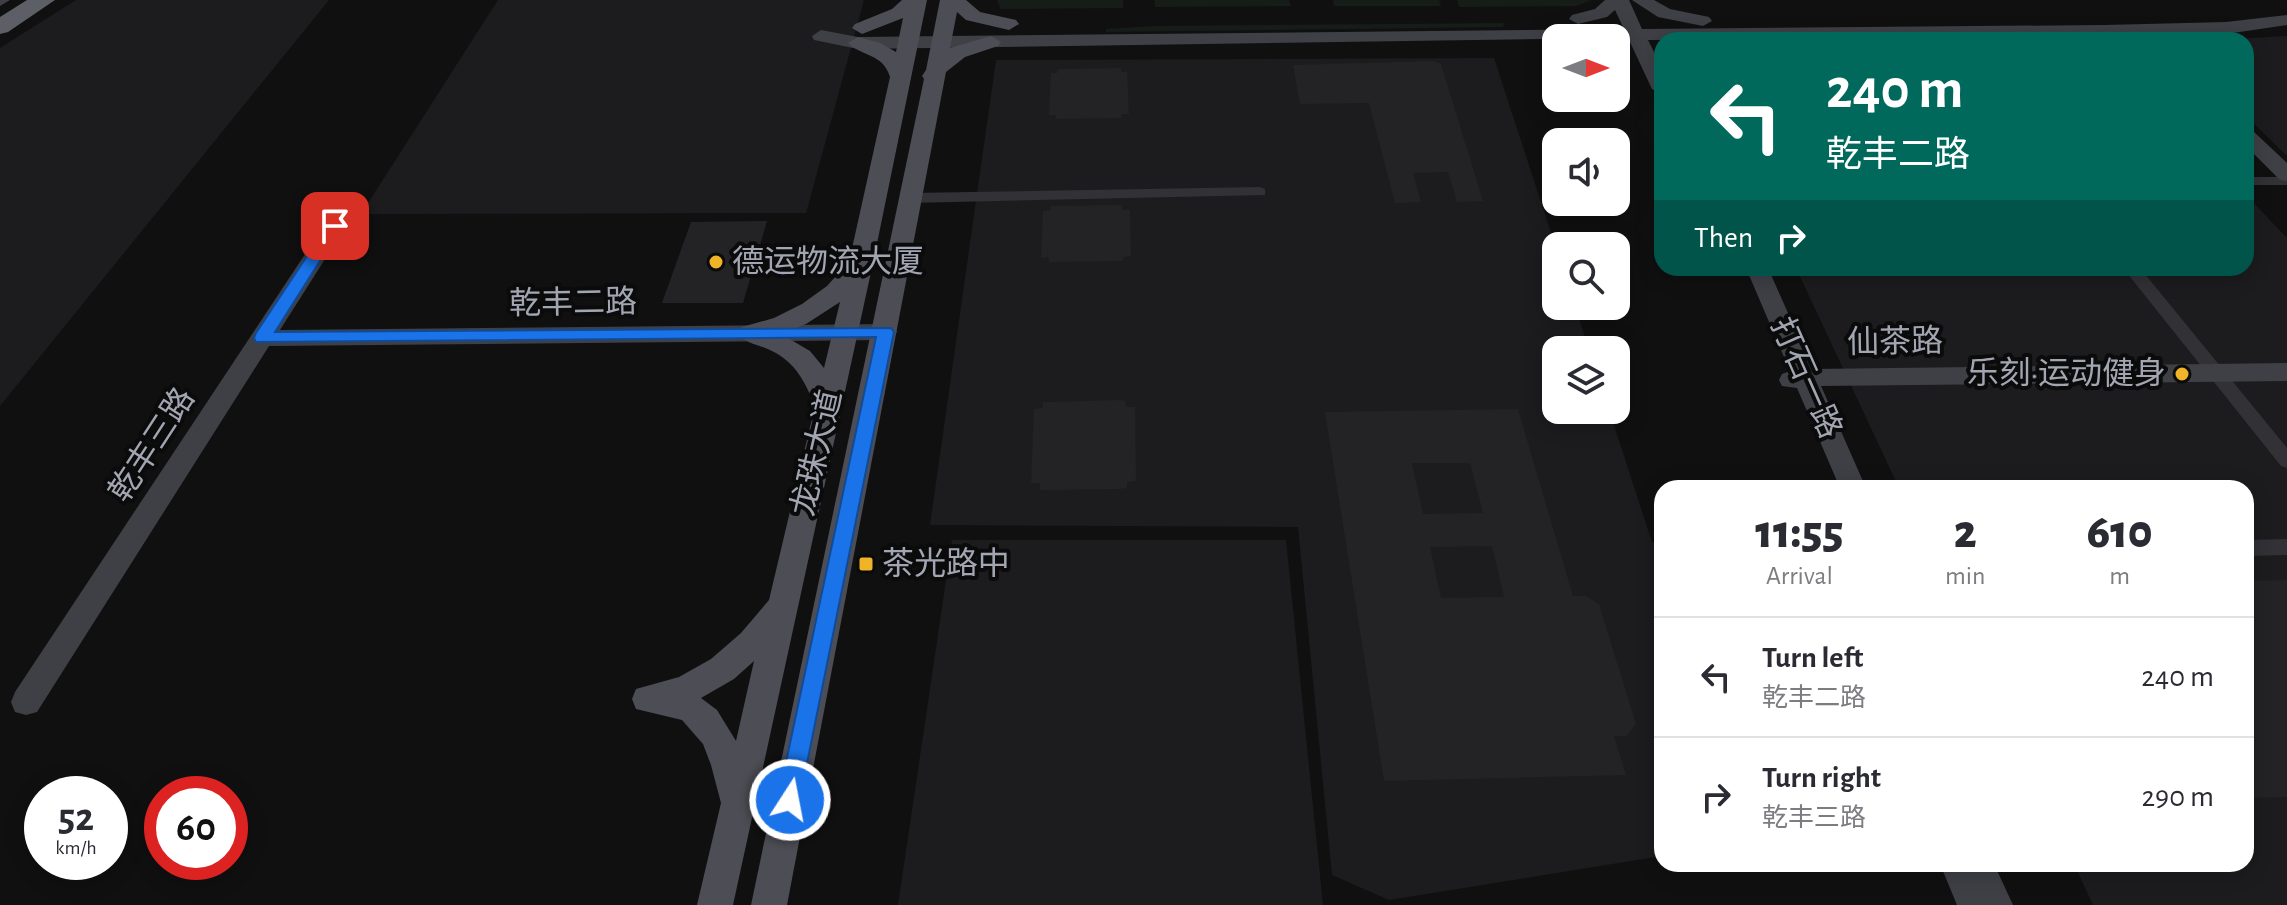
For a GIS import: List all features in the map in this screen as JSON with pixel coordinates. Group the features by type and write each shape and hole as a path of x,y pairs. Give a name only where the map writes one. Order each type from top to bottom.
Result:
{"highway":[{"path":"0,11 18,0"},
{"path":"0,27 43,0"}],"main road":[{"name":"龙珠大道","path":"715,905 861,263 915,0"},
{"path":"860,35 915,0"},
{"name":"龙珠大道","path":"769,905 885,332 932,76 952,0"},
{"path":"952,0 973,16 1009,24 1100,31 1542,27"},
{"path":"1580,24 1618,0 1639,27 1654,58"},
{"path":"1639,27 1638,0 1664,13 1708,27 1839,32"},
{"path":"1630,27 2139,29 2287,4"},
{"path":"2046,32 2206,28 2287,20"},
{"path":"941,35 1009,24"},
{"path":"1698,32 1708,27"},
{"path":"2198,32 2206,28"},
{"path":"932,76 959,52 991,42 1100,31"},
{"path":"2072,31 2077,32"},
{"path":"860,35 941,35 991,42"},
{"path":"860,35 889,56 899,68 901,78"},
{"path":"1630,53 1645,67 1654,61"},
{"path":"2254,143 2287,178"},
{"name":"乾丰三路","path":"26,702 335,226"},
{"path":"751,333 783,325 818,307 847,283 861,263"},
{"name":"打石一路","path":"1746,276 1849,480"},
{"name":"打石一路","path":"1760,276 1833,480"},
{"name":"乾丰二路","path":"262,338 885,332"},
{"path":"751,333 800,355 816,375 828,405"},
{"name":"仙茶路","path":"1799,379 1833,376 2287,372"},
{"path":"738,803 714,729 701,714 687,705 648,699 695,687 719,674 762,633 784,599"},
{"path":"1960,872 1974,905"},
{"path":"1981,872 1996,905"}],"street":[{"path":"2254,180 2287,178"},
{"path":"910,198 1260,192"},
{"path":"2137,276 2287,461"},
{"path":"2254,548 2287,547"}],"shaded area":[{"path":"76,0 329,0 0,406 0,48"},
{"path":"498,0 864,0 806,213 361,214"},
{"path":"997,0 1123,0 1123,8 1001,9"},
{"path":"1154,0 1289,0 1291,6 1155,7"},
{"path":"1333,0 1439,0 1441,6 1334,6"},
{"path":"1457,0 1592,0 1576,6 1459,7"},
{"path":"1503,23 1504,27 1106,32 1106,29 1152,26"},
{"path":"2287,36 2287,156 2254,124 2254,38"},
{"path":"1494,58 1542,205 1542,216 1546,216 1551,232 1542,232 1542,320 1579,320 1585,336 1542,336 1542,424 1614,424 1654,543 1654,857 1389,900 1332,875 1298,527 930,525 996,60"},
{"path":"2254,203 2287,238 2287,905 2093,905 2078,872 2254,872 2254,480 1895,480 1800,276 2254,276"},
{"path":"952,540 1286,540 1323,905 898,905"}],"building":[{"path":"1434,61 1441,64 1483,201 1457,202 1448,172 1413,173 1421,202 1395,203 1369,103 1300,104 1293,65"},
{"path":"1121,68 1121,72 1127,72 1129,114 1121,114 1122,118 1056,119 1056,115 1049,115 1051,73 1057,73 1058,69"},
{"path":"1122,205 1122,210 1130,210 1131,256 1123,257 1123,261 1049,262 1049,257 1041,258 1043,211 1051,211 1051,206"},
{"name":"德运物流大厦","path":"767,221 743,303 662,303 691,222"},
{"path":"1125,401 1126,407 1135,407 1136,481 1127,482 1127,488 1119,489 1040,490 1040,483 1031,483 1034,409 1043,408 1043,402"},
{"path":"1518,409 1573,596 1586,596 1599,604 1636,724 1626,736 1614,736 1626,775 1384,781 1325,412","holes":["1412,463 1470,463 1483,513 1423,514","1492,546 1504,597 1441,598 1430,547"]},
{"path":"2287,580 2287,797 2254,798 2254,581"}],"place":[{"name":"德运物流大厦","path":"716,262"},
{"name":"乐刻·运动健身","path":"2182,374"},
{"name":"茶光路中","path":"866,564"}],"route":[{"path":"335,226 262,338 885,332 790,800"}]}
